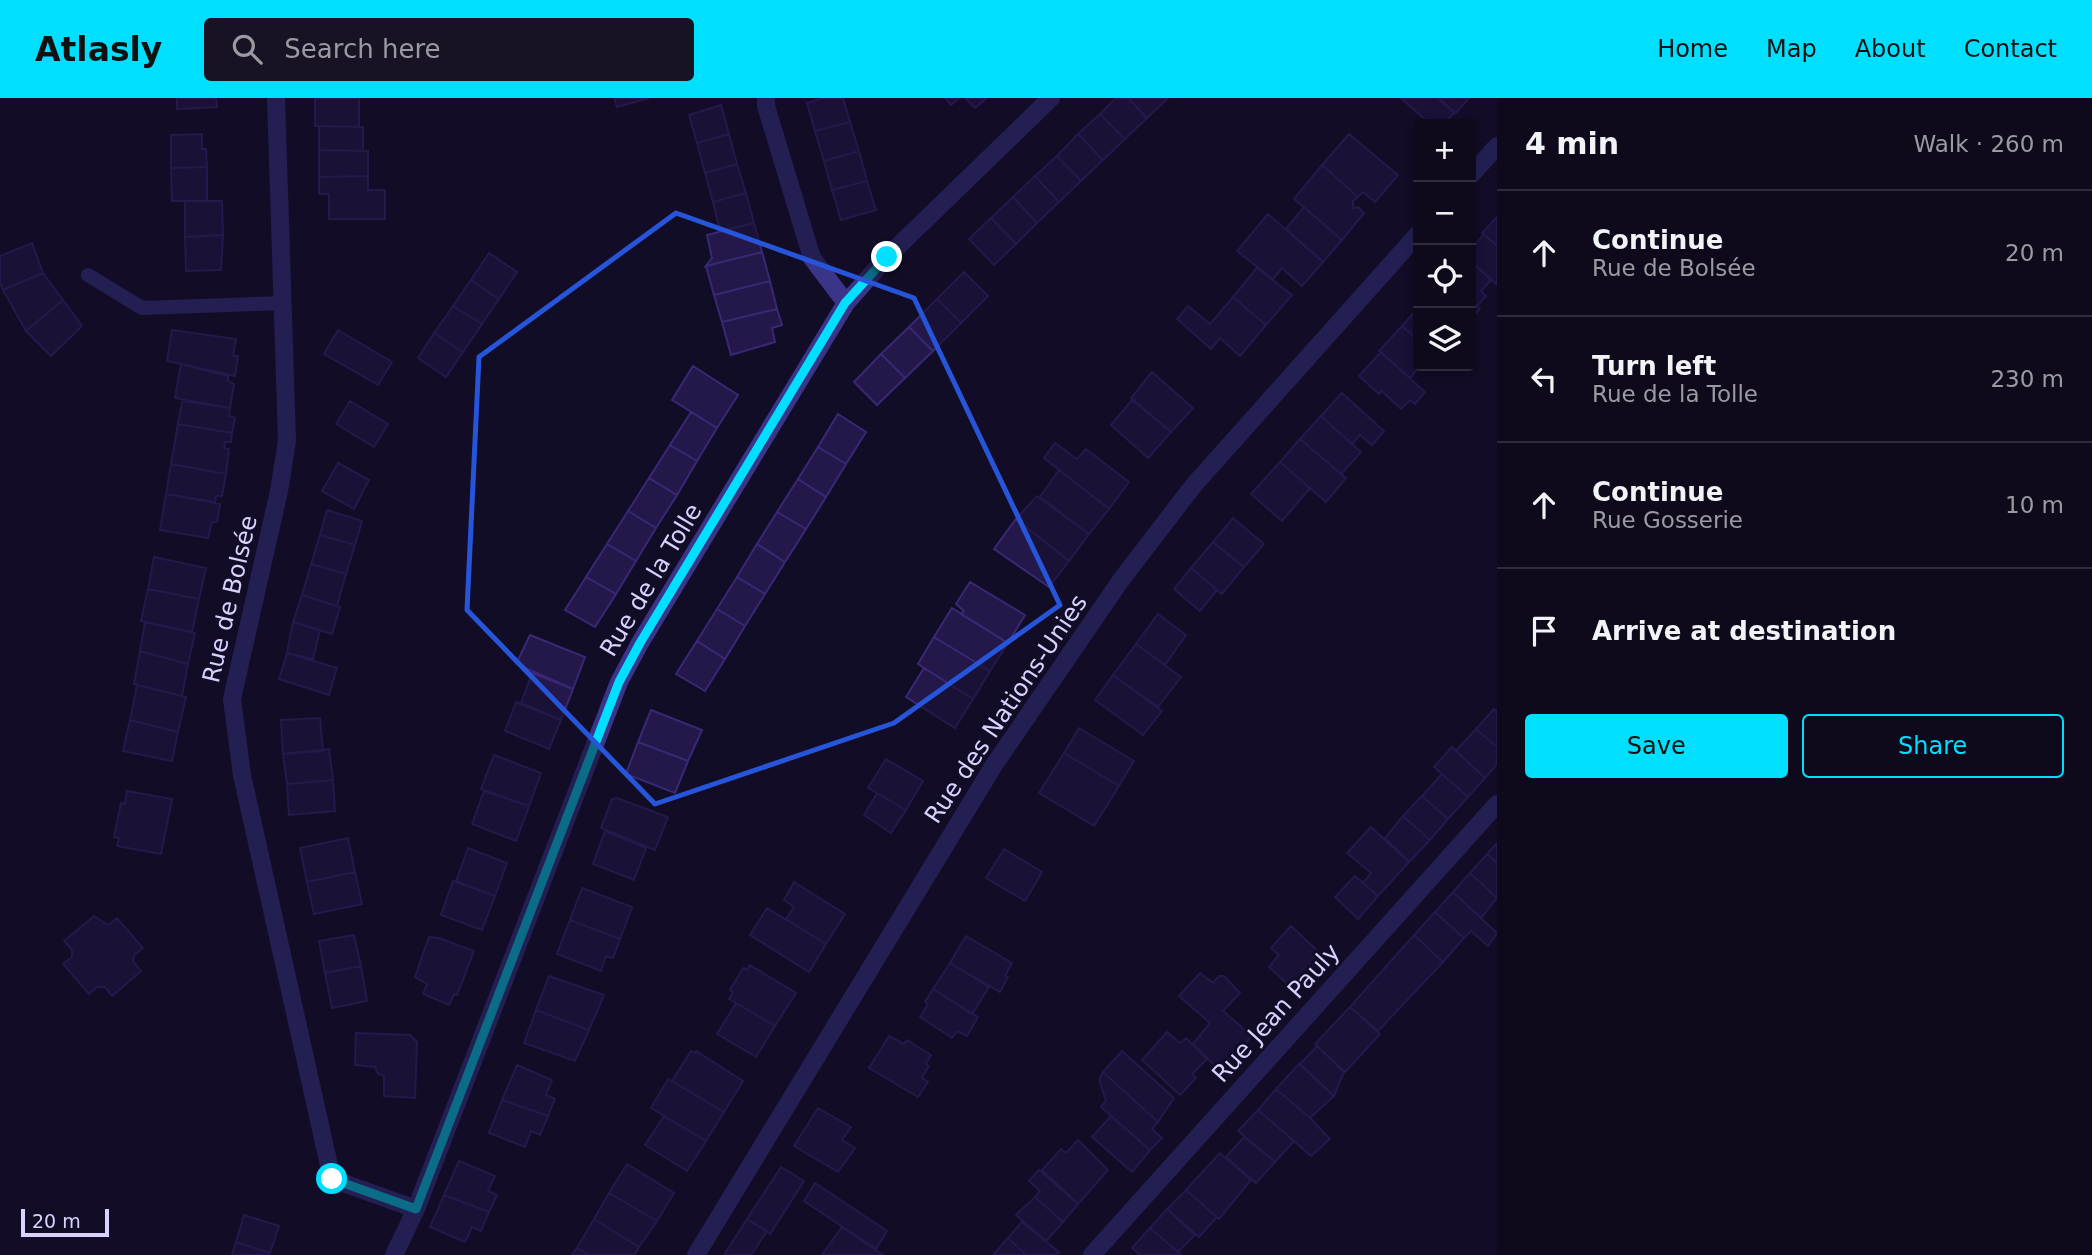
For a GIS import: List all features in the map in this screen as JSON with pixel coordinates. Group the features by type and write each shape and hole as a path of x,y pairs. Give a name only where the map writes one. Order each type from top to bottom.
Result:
{"street":[{"name":"Rue de Bolsée","path":"276,98 287,441 279,491 232,699 242,775 332,1179 416,1209"},
{"name":"Rue de la Tolle","path":"394,1255 416,1209 619,682 640,643 845,303 887,257 1051,98"},
{"path":"762,101 812,258 845,303"},
{"path":"1476,169 1497,146"},
{"name":"Rue des Nations-Unies","path":"696,1255 994,765 1121,580 1192,486 1413,240"},
{"name":"Rue Jean Pauly","path":"1092,1255 1497,804"}],"lane":[{"path":"88,275 142,308 284,303"}],"highlighted area":[{"path":"676,213 914,298 1060,605 894,723 655,804 467,610 479,357"}],"building":[{"path":"177,98 216,98 217,107 177,109"},
{"path":"315,98 359,98 359,127 315,126"},
{"path":"614,98 649,98 617,107"},
{"path":"823,98 843,98 850,122 815,131 807,103"},
{"path":"945,98 959,98 951,105"},
{"path":"965,98 985,98 986,99 975,108"},
{"path":"1116,98 1128,98 1147,118 1125,139 1100,114"},
{"path":"1128,98 1168,98 1147,118"},
{"path":"1401,98 1438,98 1454,113 1449,119 1424,119"},
{"path":"1438,98 1469,98 1456,113"},
{"path":"721,105 729,134 697,143 689,115"},
{"path":"1100,114 1125,139 1103,160 1078,134"},
{"path":"850,122 859,151 824,161 815,131"},
{"path":"319,126 363,127 363,151 319,150"},
{"path":"202,134 202,149 206,149 207,167 171,168 171,135"},
{"path":"729,134 737,164 705,173 697,143"},
{"path":"1078,134 1103,160 1081,181 1057,156"},
{"path":"1349,134 1398,175 1375,202 1363,192 1358,197 1322,165"},
{"path":"319,150 368,151 368,176 319,177"},
{"path":"859,151 867,181 832,190 824,161"},
{"path":"1057,156 1081,181 1059,202 1035,176"},
{"path":"737,164 746,193 713,202 705,173"},
{"path":"1322,165 1358,197 1353,201 1353,208 1358,207 1364,213 1342,240 1294,199"},
{"path":"207,167 207,201 172,201 171,168"},
{"path":"368,176 368,190 385,190 385,219 329,219 329,194 319,194 319,177"},
{"path":"1035,176 1059,202 1037,223 1013,197"},
{"path":"867,181 876,210 841,220 832,190"},
{"path":"746,193 754,223 720,231 713,202"},
{"path":"1013,197 1037,223 1016,244 991,218"},
{"path":"185,201 222,201 223,235 185,237"},
{"path":"1304,207 1342,240 1323,262 1286,229"},
{"path":"1268,214 1323,262 1302,286 1282,268 1273,279 1237,251"},
{"path":"1497,217 1497,246 1482,233"},
{"path":"991,218 1016,244 994,265 969,239"},
{"path":"754,223 762,252 706,266 712,258 707,235"},
{"path":"1484,234 1497,246 1497,285 1476,266 1476,243"},
{"path":"223,235 221,270 186,271 185,237"},
{"path":"32,243 43,273 3,290 0,282 0,256"},
{"path":"762,252 770,281 714,295 706,266"},
{"path":"489,253 517,272 499,299 471,280"},
{"path":"1476,266 1491,280 1481,291 1486,296 1477,306"},
{"path":"1257,268 1292,295 1266,325 1233,297"},
{"path":"964,272 988,296 961,323 937,299"},
{"path":"43,273 63,300 26,331 3,290"},
{"path":"471,280 499,299 482,324 453,306"},
{"path":"770,281 777,309 722,322 714,295"},
{"path":"1233,297 1266,325 1240,356 1220,338 1211,349 1177,319 1188,306 1210,324"},
{"path":"937,299 961,323 933,351 909,327"},
{"path":"63,300 82,326 51,356 26,331"},
{"path":"453,306 482,324 463,352 434,333"},
{"path":"777,309 782,325 772,328 775,342 731,355 722,322"},
{"path":"1413,314 1413,336 1402,326"},
{"path":"1402,326 1413,336 1413,371 1416,371 1410,378 1379,351"},
{"path":"909,327 933,351 905,378 881,354"},
{"path":"172,330 236,339 233,356 238,356 235,376 167,361"},
{"path":"338,330 392,362 378,385 324,354"},
{"path":"434,333 463,352 446,377 418,358"},
{"path":"1381,352 1425,392 1415,404 1410,400 1401,409 1382,391 1379,394 1359,376"},
{"path":"881,354 905,378 877,405 854,382"},
{"path":"181,364 228,376 228,381 234,384 230,408 175,398"},
{"path":"693,366 738,395 717,428 672,400"},
{"path":"1152,372 1193,408 1171,432 1131,398"},
{"path":"1342,393 1384,431 1372,445 1360,435 1352,444 1321,416"},
{"path":"1132,400 1171,432 1148,458 1111,425"},
{"path":"182,401 230,408 229,416 235,418 232,433 178,424"},
{"path":"350,401 388,424 374,447 336,424"},
{"path":"691,412 717,428 697,461 670,445"},
{"path":"838,414 866,432 846,464 818,447"},
{"path":"1321,416 1361,452 1341,474 1300,439"},
{"path":"178,424 232,433 231,442 225,442 224,448 229,449 226,474 171,464"},
{"path":"1300,439 1346,478 1326,502 1280,462"},
{"path":"1055,443 1077,459 1086,449 1129,482 1109,509 1044,458"},
{"path":"670,445 697,461 677,495 649,478"},
{"path":"818,447 846,464 826,497 798,479"},
{"path":"1280,462 1310,488 1282,521 1251,494"},
{"path":"338,463 369,480 354,509 322,491"},
{"path":"171,464 226,474 222,496 216,496 215,502 166,494"},
{"path":"1059,470 1109,509 1089,534 1040,497"},
{"path":"649,478 677,495 656,528 628,511"},
{"path":"798,479 826,497 806,529 777,512"},
{"path":"166,494 220,504 217,522 212,522 208,538 160,530"},
{"path":"1037,496 1089,534 1069,561 1016,519"},
{"path":"327,510 362,521 355,545 320,535"},
{"path":"628,511 656,528 636,561 607,544"},
{"path":"777,512 806,529 785,562 757,544"},
{"path":"1233,518 1264,544 1244,567 1213,542"},
{"path":"1016,519 1069,561 1049,587 994,549"},
{"path":"320,535 355,545 346,574 311,564"},
{"path":"1213,542 1244,567 1222,594 1191,568"},
{"path":"607,544 636,561 616,594 586,577"},
{"path":"757,544 785,562 765,594 737,577"},
{"path":"154,557 206,568 199,599 148,589"},
{"path":"311,564 346,574 337,606 302,595"},
{"path":"1191,568 1217,590 1200,611 1174,589"},
{"path":"586,577 616,594 595,627 565,610"},
{"path":"737,577 765,594 745,626 717,609"},
{"path":"970,582 1025,615 1008,643 961,614 964,611 956,604"},
{"path":"148,589 199,599 192,632 141,621"},
{"path":"302,595 340,607 332,634 293,622"},
{"path":"952,608 1008,643 990,671 934,637"},
{"path":"717,609 745,626 725,659 697,641"},
{"path":"1158,614 1186,635 1165,665 1136,644"},
{"path":"145,622 195,633 188,664 140,651"},
{"path":"293,622 320,630 313,659 287,653"},
{"path":"530,635 585,657 573,689 516,664"},
{"path":"934,637 990,671 973,699 918,664"},
{"path":"697,641 725,659 705,691 676,674"},
{"path":"1136,644 1181,677 1158,707 1113,675"},
{"path":"140,651 188,664 182,696 134,684"},
{"path":"287,653 337,668 329,695 279,679"},
{"path":"924,668 973,699 955,728 906,697"},
{"path":"532,673 573,689 561,720 521,703"},
{"path":"1113,675 1162,711 1143,735 1095,700"},
{"path":"137,685 186,697 178,732 130,720"},
{"path":"516,702 561,720 549,749 505,731"},
{"path":"1494,709 1497,712 1497,747 1476,729"},
{"path":"651,710 702,730 688,761 638,742"},
{"path":"320,718 323,751 283,754 281,720"},
{"path":"130,720 178,732 172,761 123,751"},
{"path":"1079,728 1134,761 1119,786 1064,753"},
{"path":"1476,729 1497,747 1497,764 1485,778 1456,751"},
{"path":"638,742 688,761 675,793 626,774"},
{"path":"1452,747 1485,778 1468,797 1434,767"},
{"path":"329,749 333,780 287,784 283,754"},
{"path":"1064,753 1119,786 1094,826 1039,793"},
{"path":"494,755 541,773 529,806 481,789"},
{"path":"886,759 923,781 906,810 868,788"},
{"path":"1442,774 1468,797 1448,819 1422,796"},
{"path":"333,780 335,811 289,815 287,784"},
{"path":"127,791 172,799 161,854 117,846 119,838 114,837 121,803 125,804"},
{"path":"484,791 529,806 516,841 472,824"},
{"path":"877,793 906,810 891,833 864,815"},
{"path":"1422,796 1448,819 1430,840 1403,816"},
{"path":"617,798 668,817 655,850 601,828 612,799"},
{"path":"1403,816 1430,840 1409,862 1385,838"},
{"path":"1371,827 1409,862 1378,896 1363,883 1371,873 1347,853"},
{"path":"605,831 646,848 634,880 593,864"},
{"path":"348,838 355,872 307,882 300,848"},
{"path":"1497,843 1497,863 1487,854"},
{"path":"468,848 507,863 495,896 456,881"},
{"path":"1004,849 1042,872 1025,901 986,878"},
{"path":"1487,854 1497,863 1497,898 1470,873"},
{"path":"355,872 362,904 314,914 307,882"},
{"path":"1470,873 1497,898 1481,918 1453,892"},
{"path":"1355,876 1378,896 1358,919 1335,897"},
{"path":"453,881 495,896 482,930 441,915"},
{"path":"794,882 845,914 826,944 786,919 794,907 784,900"},
{"path":"582,888 632,907 620,939 570,920"},
{"path":"1453,892 1497,933 1488,946 1471,931 1464,938 1435,912"},
{"path":"767,908 826,944 809,972 750,935"},
{"path":"1435,912 1464,938 1443,962 1414,935"},
{"path":"94,916 108,925 117,918 143,948 134,955 133,961 141,971 112,996 105,987 97,987 89,994 63,964 72,957 72,950 64,941"},
{"path":"570,920 620,939 613,958 606,956 601,971 557,954"},
{"path":"1291,926 1323,956 1293,989 1269,967 1279,955 1271,948"},
{"path":"354,935 361,966 325,973 319,941"},
{"path":"1414,935 1443,962 1378,1031 1350,1007"},
{"path":"966,936 1012,963 1000,992 950,963"},
{"path":"429,937 474,951 457,995 454,994 449,1005 423,994 427,984 415,977"},
{"path":"950,963 989,987 972,1014 933,989"},
{"path":"750,965 796,993 775,1026 729,999 733,992 730,990 743,968 747,970"},
{"path":"361,966 367,1001 332,1008 325,973"},
{"path":"1200,973 1213,983 1219,976 1224,976 1240,993 1223,1011 1252,1036 1220,1071 1193,1044 1210,1023 1179,996"},
{"path":"549,976 604,995 589,1030 536,1010"},
{"path":"933,989 978,1017 967,1036 957,1031 952,1038 920,1017"},
{"path":"736,1003 775,1026 756,1057 717,1034"},
{"path":"1350,1007 1380,1034 1345,1072 1315,1044"},
{"path":"536,1010 589,1030 575,1061 524,1043"},
{"path":"1167,1032 1180,1043 1186,1038 1207,1059 1192,1074 1196,1078 1180,1095 1142,1060"},
{"path":"356,1033 410,1035 417,1042 415,1098 384,1096 384,1076 378,1074 375,1067 355,1065"},
{"path":"889,1036 904,1044 907,1040 931,1055 926,1064 929,1066 922,1078 928,1082 918,1097 869,1068"},
{"path":"1317,1046 1344,1072 1334,1096 1300,1064"},
{"path":"691,1051 696,1051 743,1081 724,1112 672,1081"},
{"path":"1122,1051 1174,1098 1158,1122 1103,1072"},
{"path":"1299,1064 1334,1096 1310,1118 1276,1089"},
{"path":"517,1065 552,1080 546,1095 555,1099 548,1116 502,1100"},
{"path":"1103,1072 1158,1122 1152,1129 1162,1138 1150,1150 1101,1107 1106,1100 1099,1080"},
{"path":"668,1079 724,1112 706,1141 651,1108"},
{"path":"1276,1089 1330,1139 1311,1156 1258,1110"},
{"path":"502,1100 548,1116 540,1135 531,1131 525,1147 489,1133"},
{"path":"818,1108 851,1127 842,1140 855,1148 838,1172 794,1146"},
{"path":"1258,1110 1294,1141 1275,1162 1238,1131"},
{"path":"664,1116 706,1141 687,1171 645,1145"},
{"path":"1111,1116 1150,1150 1132,1172 1092,1137"},
{"path":"1244,1137 1275,1162 1256,1183 1226,1157"},
{"path":"1078,1140 1108,1170 1078,1204 1042,1170 1061,1149 1066,1153"},
{"path":"1220,1153 1251,1180 1219,1219 1186,1190"},
{"path":"459,1161 495,1176 488,1191 497,1195 489,1212 444,1195"},
{"path":"627,1164 674,1193 657,1221 609,1193"},
{"path":"781,1167 804,1181 770,1234 747,1219"},
{"path":"1039,1170 1078,1204 1063,1222 1035,1197 1040,1191 1029,1181"},
{"path":"815,1183 887,1231 876,1249 804,1201"},
{"path":"1186,1190 1217,1217 1199,1237 1167,1209"},
{"path":"609,1193 657,1221 639,1247 594,1219"},
{"path":"444,1195 489,1212 481,1231 472,1227 465,1242 430,1227"},
{"path":"1035,1197 1063,1222 1046,1241 1016,1215"},
{"path":"1167,1209 1195,1235 1178,1252 1150,1228"},
{"path":"244,1215 279,1226 270,1253 236,1242"},
{"path":"594,1219 639,1247 634,1255 589,1255 577,1248"},
{"path":"747,1219 767,1231 751,1255 724,1255"},
{"path":"1022,1222 1059,1252 1056,1255 1026,1255 1008,1238"},
{"path":"842,1227 883,1255 822,1255"},
{"path":"1150,1228 1181,1255 1140,1255 1132,1248"},
{"path":"1008,1238 1026,1255 993,1255"},
{"path":"236,1242 270,1253 232,1255"},
{"path":"577,1248 589,1255 572,1255"}],"route":[{"path":"332,1179 416,1209 619,682 845,303 887,257"}]}
